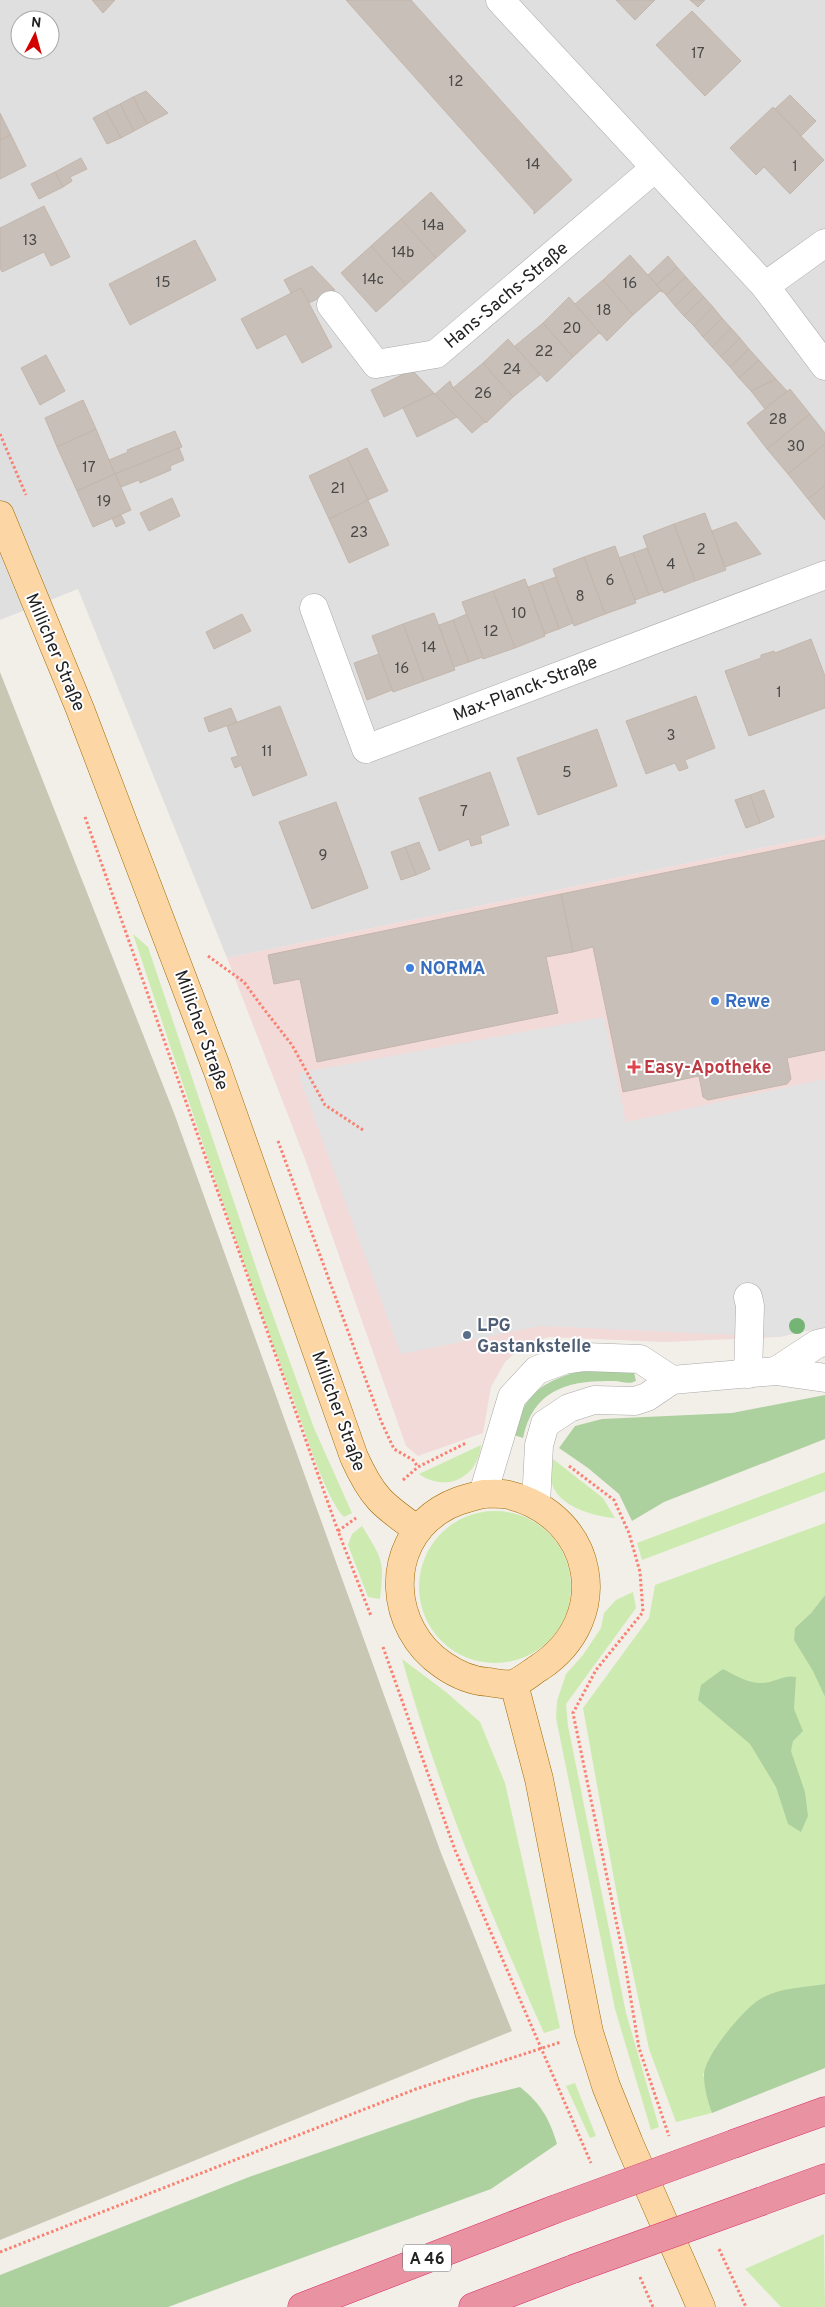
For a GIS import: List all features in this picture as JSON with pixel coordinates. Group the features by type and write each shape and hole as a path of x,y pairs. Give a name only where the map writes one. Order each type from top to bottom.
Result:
{"highway":[{"name":"A 46","path":"302,2307 553,2210 825,2111"},
{"path":"473,2307 825,2178"}],"main road":[{"name":"Millicher Straße","path":"0,516 80,708 214,1060 354,1457 365,1482 379,1502 418,1530"},
{"path":"483,1494 508,1495 536,1504 552,1514 566,1528 577,1546 585,1572 586,1598 573,1636 556,1657 514,1684 480,1682 454,1672 430,1656 412,1634 401,1608 399,1579 406,1550 418,1530 439,1510 460,1500 483,1494"},
{"path":"514,1684 539,1779 589,2032 606,2086 629,2143 701,2307"}],"street":[{"path":"500,0 765,286 825,366"},
{"name":"Hans-Sachs-Straße","path":"331,305 376,364 436,354 655,168"},
{"path":"765,286 825,244"},
{"name":"Max-Planck-Straße","path":"314,608 366,749 825,575"},
{"path":"748,1297 750,1306 748,1374"},
{"path":"776,1371 817,1344 825,1342"},
{"path":"483,1494 498,1438 512,1397 537,1370 564,1360 585,1357 640,1359 672,1380"},
{"path":"536,1504 539,1445 545,1424 569,1408 594,1400 635,1400 647,1397 672,1380 776,1371 825,1378"}],"path":[{"path":"83,810 338,1531 374,1623"},
{"path":"201,951 244,982 292,1045 325,1105 363,1130"},
{"path":"338,1531 379,1502 418,1467 477,1438 498,1438"},
{"path":"539,1445 614,1500 629,1533 640,1572 643,1612 596,1670 572,1713 625,1964 640,2048 671,2140"},
{"path":"381,1641 455,1850 592,2165"},
{"path":"0,2252 416,2088 542,2050 589,2032"},
{"path":"717,2245 746,2307"},
{"path":"638,2272 653,2307"}],"shaded area":[{"path":"0,0 825,0 825,835 227,958 78,589 0,620"},
{"path":"0,672 174,1113 441,1853 512,2031 0,2240"},
{"path":"825,835 825,1327 779,1337 664,1342 549,1337 524,1345 505,1362 491,1387 483,1433 418,1456 406,1446 305,1159 227,958"},
{"path":"604,1017 626,1122 825,1079 825,1327 779,1337 541,1326 401,1354 298,1073"}],"green space":[{"path":"133,934 148,947 263,1288 314,1428 352,1513 344,1517 329,1494 322,1478 250,1281"},
{"path":"589,1368 634,1372 636,1381 630,1383 598,1381 568,1386 555,1391 544,1398 535,1408 528,1421 523,1438 511,1434 525,1406 540,1389 560,1378"},
{"path":"825,1395 825,1439 664,1502 632,1521 619,1494 588,1468 559,1448 575,1426 602,1419 732,1413"},
{"path":"481,1445 479,1456 474,1466 459,1479 450,1482 440,1482 429,1480 419,1474"},
{"path":"553,1459 603,1498 615,1518 588,1513 561,1498 555,1491 552,1483"},
{"path":"825,1472 825,1491 642,1560 637,1543"},
{"path":"495,1511 524,1517 537,1524 548,1534 558,1545 565,1558 571,1587 565,1616 558,1629 548,1640 537,1650 524,1657 495,1663 466,1657 453,1650 442,1640 432,1629 425,1616 419,1587 425,1558 432,1545 442,1534 453,1524 466,1517"},
{"path":"825,1523 825,1595 811,1613 795,1628 825,1697 825,1984 816,1986 703,2074 712,2113 676,2122 649,2049 620,1912 583,1708 649,1618 655,1585"},
{"path":"362,1526 378,1553 382,1567 380,1599 368,1597 348,1545 352,1534"},
{"path":"633,1592 636,1608 566,1704 568,1726 626,2013 659,2127 651,2130 615,2009 556,1718 557,1701 566,1674 583,1655 601,1628 604,1613 616,1600"},
{"path":"825,1595 825,1697 813,1671 794,1640 795,1628 811,1613"},
{"path":"402,1659 446,1692 480,1722 505,1783 560,2028 544,2033 484,1895 448,1802"},
{"path":"723,1669 756,1683 766,1683 792,1676 796,1677 794,1709 803,1731 793,1741 791,1751 805,1792 808,1816 801,1832 788,1824 776,1787 750,1744 698,1700 701,1685"},
{"path":"825,1984 825,2068 712,2113 704,2076 710,2057 726,2033 746,2011 769,1994"},
{"path":"575,2083 596,2136 590,2138 566,2086"},
{"path":"520,2087 534,2099 543,2112 557,2144 491,2189 168,2307 0,2307 0,2275 249,2177 472,2099"},
{"path":"824,2234 825,2307 781,2307 745,2269"}],"building":[{"path":"92,0 115,0 103,13"},
{"path":"346,0 411,0 572,180 534,214 534,211"},
{"path":"616,0 655,0 635,20"},
{"path":"690,0 705,0 698,7"},
{"path":"692,11 741,61 705,96 656,45"},
{"path":"146,91 168,113 147,124 133,97"},
{"path":"790,95 816,121 801,136 775,109"},
{"path":"133,97 147,124 134,131 120,104"},
{"path":"120,104 134,131 121,138 106,111"},
{"path":"773,107 824,160 790,194 764,167 756,175 730,148"},
{"path":"106,111 121,138 107,144 93,118"},
{"path":"0,113 11,135 0,140"},
{"path":"11,135 26,166 0,179 0,140"},
{"path":"81,158 87,169 70,177 72,181 63,187 55,172"},
{"path":"55,172 63,187 39,199 31,184"},
{"path":"431,192 466,231 436,258 401,219"},
{"path":"44,206 70,257 51,266 44,252 2,272 0,268 0,228"},
{"path":"401,219 436,258 406,285 371,246"},
{"path":"195,240 216,280 130,325 109,284"},
{"path":"371,246 406,285 376,312 341,273"},
{"path":"630,255 663,292 660,291 633,315 603,280"},
{"path":"668,256 677,267 657,285 648,275"},
{"path":"312,266 335,290 309,303 301,288 291,293 284,280"},
{"path":"677,267 686,277 666,295 657,285"},
{"path":"686,277 695,287 675,306 666,295"},
{"path":"603,280 633,315 607,341 575,304"},
{"path":"695,287 704,297 684,316 675,306"},
{"path":"301,288 332,347 302,363 286,334 257,349 241,319"},
{"path":"569,297 601,334 599,333 573,357 543,323"},
{"path":"704,297 713,307 694,326 684,316"},
{"path":"713,307 722,318 703,337 694,326"},
{"path":"722,318 731,328 712,347 703,337"},
{"path":"543,323 573,357 547,382 515,346"},
{"path":"731,328 740,338 721,357 712,347"},
{"path":"740,338 749,349 730,367 721,357"},
{"path":"508,339 540,375 513,397 483,363"},
{"path":"749,349 759,360 739,378 730,367"},
{"path":"46,355 65,391 40,405 21,368"},
{"path":"759,360 776,379 751,391 739,378"},
{"path":"483,363 513,397 486,423 453,388"},
{"path":"412,370 434,393 384,417 371,390"},
{"path":"776,379 787,391 765,409 751,391"},
{"path":"450,381 453,388 485,422 472,433 435,394"},
{"path":"790,389 810,414 767,449 747,423"},
{"path":"434,393 457,417 417,437 403,408"},
{"path":"83,400 96,429 57,447 45,418"},
{"path":"810,414 825,433 825,444 788,474 767,449"},
{"path":"96,429 115,474 77,491 57,447"},
{"path":"175,431 182,447 115,474 109,460 128,452 127,450"},
{"path":"825,444 825,486 808,499 788,474"},
{"path":"179,448 184,460 170,466 171,470 140,483 139,480 121,487 115,474"},
{"path":"367,448 388,491 368,500 347,458"},
{"path":"347,458 368,500 329,519 309,476"},
{"path":"115,474 131,510 93,527 77,491"},
{"path":"825,486 825,520 808,499"},
{"path":"172,498 180,516 149,531 140,513"},
{"path":"368,500 389,545 349,563 329,519"},
{"path":"705,513 726,570 695,581 674,524"},
{"path":"121,515 125,523 116,527 112,518"},
{"path":"736,522 761,554 725,567 712,531"},
{"path":"674,524 695,581 664,593 643,536"},
{"path":"615,546 636,603 605,614 584,557"},
{"path":"647,548 663,590 649,595 633,553"},
{"path":"633,553 649,595 635,600 619,558"},
{"path":"584,557 605,614 574,626 553,569"},
{"path":"556,577 573,623 559,629 542,582"},
{"path":"525,579 545,636 515,648 493,591"},
{"path":"542,582 559,629 545,634 528,587"},
{"path":"493,591 515,648 483,659 462,602"},
{"path":"434,613 455,670 424,681 403,624"},
{"path":"242,614 251,631 214,649 206,632"},
{"path":"467,614 483,657 469,662 453,620"},
{"path":"453,620 469,662 454,667 439,625"},
{"path":"403,624 424,681 393,692 372,636"},
{"path":"811,639 825,676 825,708 749,736 725,671 761,658 761,655 774,651 775,653"},
{"path":"379,654 392,690 367,700 354,663"},
{"path":"696,696 715,748 685,760 688,768 679,771 675,763 646,774 626,721"},
{"path":"280,706 307,775 253,796 241,765 235,768 231,758 238,756 227,726"},
{"path":"231,708 237,722 209,732 204,718"},
{"path":"597,729 617,786 538,815 517,758"},
{"path":"490,772 509,825 480,836 482,843 471,846 469,839 439,851 419,798"},
{"path":"764,790 774,817 760,823 750,795"},
{"path":"750,795 760,823 746,828 735,800"},
{"path":"336,802 368,888 312,909 279,822"},
{"name":"Rewe","path":"825,840 825,1050 787,1058 791,1079 787,1084 708,1100 703,1097 699,1076 623,1092 593,947 573,952 561,894"},
{"path":"419,842 430,869 416,875 405,847"},
{"path":"405,847 416,875 401,880 391,852"},
{"name":"NORMA","path":"561,894 573,952 546,957 558,1013 317,1062 300,979 274,984 268,955"}],"place":[{"name":"NORMA","path":"410,968"},
{"name":"Rewe","path":"715,1001"},
{"name":"Easy-Apotheke","path":"634,1067"},
{"name":"LPG Gastankstelle","path":"467,1335"}]}
